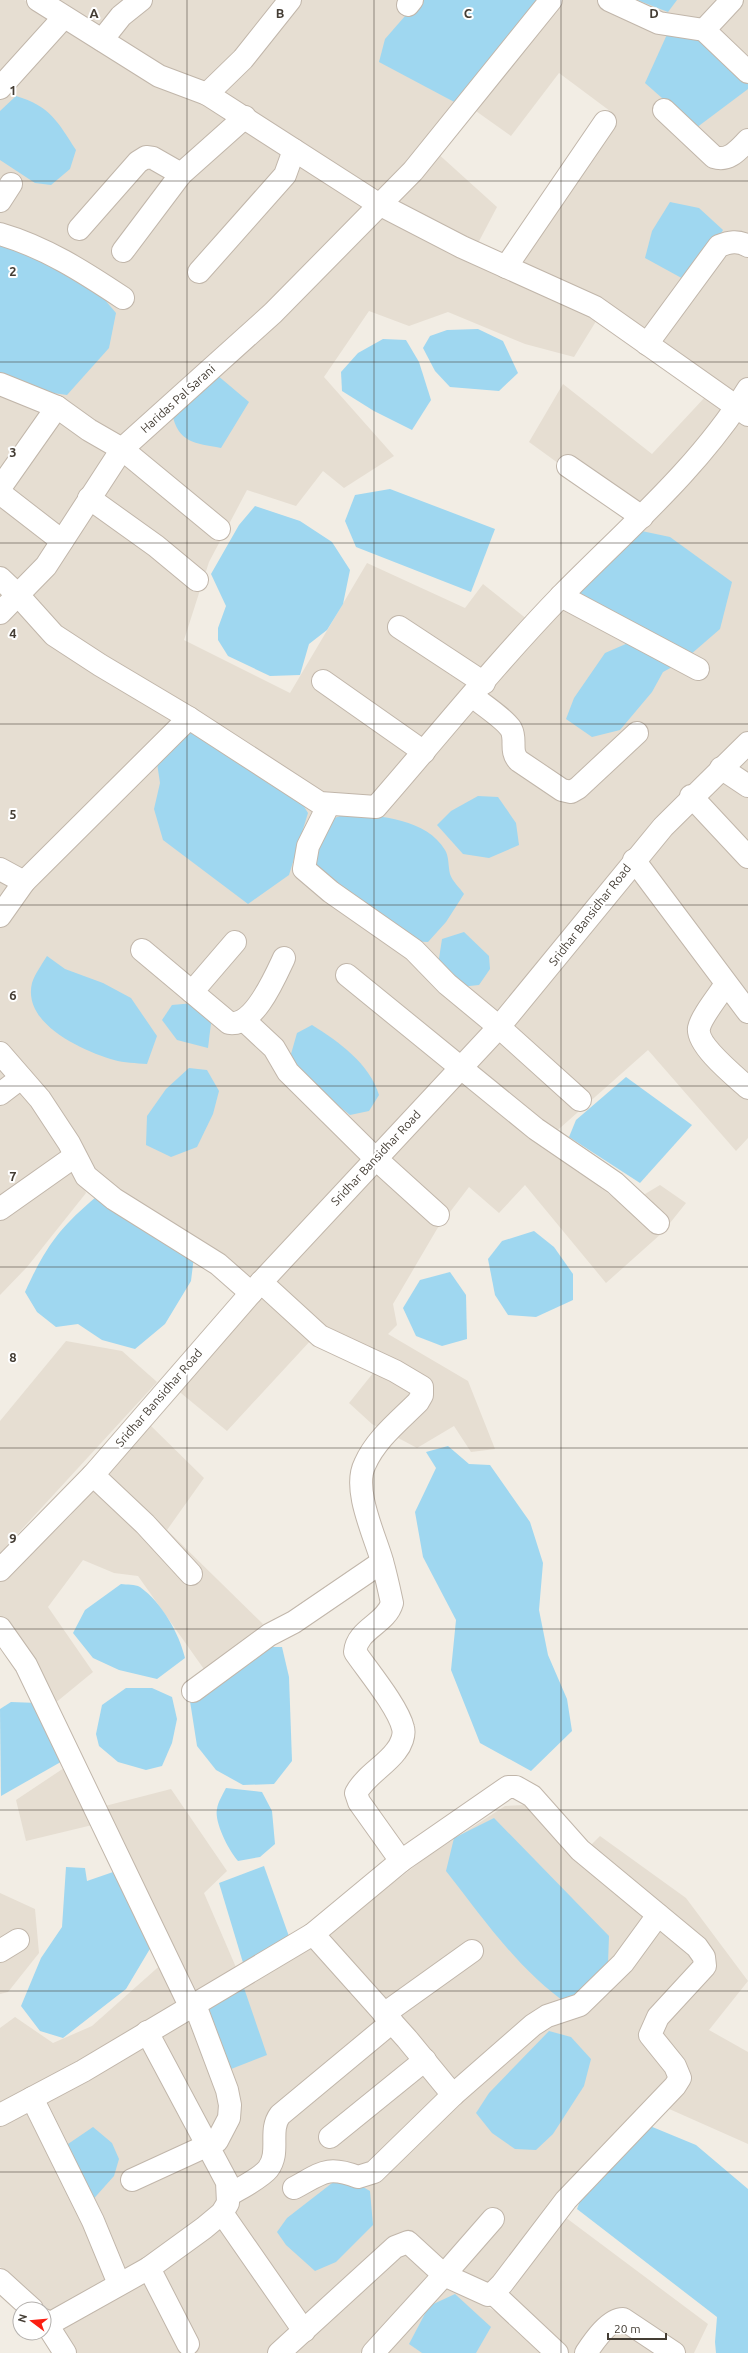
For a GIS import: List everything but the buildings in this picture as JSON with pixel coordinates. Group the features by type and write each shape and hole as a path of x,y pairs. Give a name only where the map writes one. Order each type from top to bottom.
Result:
{"street":[{"path":"38,0 159,76 207,94 380,205 506,267 595,307 742,411"},
{"path":"102,40 121,16 141,0"},
{"path":"207,94 243,59 290,0"},
{"name":"Haridas Pal Sarani","path":"0,613 46,566 122,449 273,313 413,171 551,0"},
{"path":"609,0 659,23 704,30 748,72"},
{"path":"704,30 732,0"},
{"path":"0,88 64,17"},
{"path":"664,110 714,157 722,160 728,157 748,140"},
{"path":"123,251 182,174 245,117"},
{"path":"506,267 605,122"},
{"path":"199,272 285,175 294,150"},
{"path":"79,229 138,162 146,157 153,158 182,174"},
{"path":"0,234 18,240 78,268 123,298"},
{"path":"647,344 719,246 735,242 742,242 748,246"},
{"path":"0,384 57,407 89,430 122,449 219,529"},
{"path":"0,578 18,595 54,635 100,665 189,718 320,803 376,806 562,596 642,517 742,411 748,388"},
{"path":"0,488 57,407"},
{"path":"568,466 642,517"},
{"path":"0,494 62,541"},
{"path":"89,498 156,546 197,580"},
{"path":"562,596 698,668"},
{"path":"399,627 478,690 510,728 513,736 512,748 514,756 562,790 571,792 578,788 637,733"},
{"path":"323,681 424,752"},
{"path":"0,916 24,882 189,718"},
{"name":"Sridhar Bansidhar Road","path":"0,1570 93,1475 256,1287 499,1027 551,965 634,860 691,796 748,743"},
{"path":"721,768 748,786"},
{"path":"691,796 748,857"},
{"path":"329,804 308,846 304,869 330,892 414,950 447,984 499,1027 580,1100"},
{"path":"634,860 748,1012"},
{"path":"0,869 24,882"},
{"path":"192,992 235,942"},
{"path":"142,950 229,1023 236,1024 245,1021 269,989 284,958"},
{"path":"347,975 536,1130 615,1183 658,1223"},
{"path":"726,984 699,1027 698,1036 706,1047 748,1088"},
{"path":"245,1021 274,1048 288,1072 375,1158 438,1215"},
{"path":"0,1053 40,1099 76,1156 86,1176 114,1199 256,1287 320,1336 370,1359 422,1387 422,1395 418,1402 380,1440 364,1465 361,1480 364,1503 382,1562 392,1603 390,1610 360,1637 356,1643 355,1652 398,1715 404,1729 396,1751 361,1784 356,1793 359,1802 401,1861"},
{"path":"0,1094 21,1078"},
{"path":"0,1209 76,1156"},
{"path":"93,1475 145,1524 191,1574"},
{"path":"193,1691 270,1635 301,1618 382,1562"},
{"path":"0,1628 26,1665 193,2006 227,2090 230,2105 224,2130 217,2141 132,2180"},
{"path":"0,2115 83,2072 147,2032 313,1934 401,1861 508,1787 516,1787 532,1796 580,1850 697,1947 704,1957 705,1966 658,2017 650,2035 675,2066 680,2078 675,2086 566,2200 502,2284 493,2293 484,2294 444,2275 408,2242 404,2242 395,2247 279,2353"},
{"path":"294,2188 332,2170 342,2171 358,2177 374,2172 453,2095 533,2025 547,2016 580,2005 623,1963 658,1915"},
{"path":"313,1934 425,2060 453,2095"},
{"path":"52,2319 149,2268 268,2170 276,2150 274,2126 280,2115 388,2018 472,1951"},
{"path":"147,2032 227,2182 225,2204 304,2331"},
{"path":"330,2137 425,2060"},
{"path":"32,2098 94,2221 119,2284"},
{"path":"373,2353 493,2219"},
{"path":"149,2268 188,2344"},
{"path":"0,2280 23,2301"},
{"path":"493,2293 557,2353"},
{"path":"586,2353 616,2319 623,2319 674,2353"},
{"path":"52,2332 65,2353"}],"shaded area":[{"path":"0,0 24,0 156,85 204,103 367,207 261,317 107,451 41,561 0,602"},
{"path":"52,0 748,0 748,405 514,264 614,114 559,73 511,136 473,109 435,151 497,207 477,245 376,196"},
{"path":"379,213 598,318 574,357 525,344 448,312 409,326 369,311 324,377 394,456 344,488 323,471 296,506 247,490 209,562 184,640 290,693 367,563 465,608 483,584 538,628 631,516 529,442 563,384 652,454 706,396 748,422 748,733 654,819 520,994 248,1282 148,1212 93,1170 51,1103 0,1040 0,625 48,575 129,450"},
{"path":"748,754 748,1000 641,859"},
{"path":"635,872 748,1017 748,1138 736,1151 648,1050 551,1136 469,1069"},
{"path":"0,1060 76,1166 86,1193 27,1267 0,1295"},
{"path":"460,1072 528,1134 625,1206 660,1185 686,1203 662,1233 606,1283 525,1185 499,1213 469,1187 437,1229 393,1304 397,1325 388,1334 468,1381 495,1449 471,1452 454,1426 417,1448 372,1424 349,1403 386,1357 324,1326 227,1431 176,1389"},
{"path":"66,1341 122,1351 157,1382 0,1553 0,1421"},
{"path":"148,1423 204,1478 167,1530 263,1624 206,1672 138,1576 114,1573 83,1560 48,1607 93,1672 54,1704 0,1646 0,1581 70,1516"},
{"path":"79,1758 105,1806 171,1789 227,1871 204,1893 238,1972 0,2107 0,2028 15,2017 53,2043 92,2026 173,1954 109,1821 26,1841 16,1800"},
{"path":"525,1805 578,1858 600,1836 686,1898 748,1981 709,2030 748,2052 748,2144 649,2100 490,2287 438,2267 360,2353 70,2353 52,2320 52,2301 36,2301 0,2267 0,2126 307,1949 428,1856 505,1806"},
{"path":"0,1893 35,1909 39,1953 8,1992 0,1994"},
{"path":"565,2217 708,2324 694,2353 385,2353 447,2286 497,2312"}],"water":[{"path":"419,0 540,0 458,104 379,62 385,39"},
{"path":"637,0 677,0 668,12"},
{"path":"669,30 697,34 748,84 748,89 696,128 645,83"},
{"path":"16,96 37,105 52,116 76,150 70,169 51,185 35,183 0,160 0,111"},
{"path":"670,202 699,208 723,230 706,260 687,281 645,258 652,231"},
{"path":"0,245 64,269 100,294 116,313 109,348 67,395 31,390 0,375"},
{"path":"478,329 503,341 518,373 499,391 450,387 435,371 423,348 430,336 447,330"},
{"path":"383,339 406,340 419,362 431,400 412,430 374,411 342,391 341,372 358,353"},
{"path":"217,375 249,402 221,448 196,443 183,436 175,423 172,413"},
{"path":"390,489 495,529 471,592 356,547 345,521 355,495"},
{"path":"255,506 300,521 332,542 350,570 343,604 327,630 309,644 300,675 270,676 228,656 218,640 218,628 226,606 211,574 239,525"},
{"path":"637,530 670,537 732,582 720,629 690,655 590,605 579,593"},
{"path":"628,643 674,666 663,672 652,692 620,730 592,737 566,719 574,698 605,653"},
{"path":"190,729 297,795 308,813 289,875 248,904 163,840 154,809 160,783 157,763"},
{"path":"478,796 498,797 516,823 519,845 489,858 463,854 437,825 451,811"},
{"path":"348,813 388,818 415,825 437,840 445,850 451,877 464,894 446,922 428,942 407,941 315,870 313,851 332,819"},
{"path":"464,932 489,956 490,969 479,985 460,987 438,965 442,939"},
{"path":"47,956 65,969 103,983 131,998 157,1036 147,1064 122,1062 101,1056 58,1034 45,1023 36,1011 31,998 32,983"},
{"path":"194,1003 212,1015 208,1048 177,1040 162,1020 172,1005"},
{"path":"312,1025 352,1054 368,1073 379,1095 369,1111 350,1115 306,1080 289,1061 297,1033"},
{"path":"189,1068 207,1070 219,1091 213,1114 197,1147 171,1157 146,1145 147,1116 166,1089"},
{"path":"626,1077 692,1125 640,1183 569,1137 576,1120"},
{"path":"96,1197 194,1256 191,1281 165,1324 135,1349 102,1340 78,1324 56,1327 37,1312 25,1292 39,1263 54,1240 72,1219"},
{"path":"534,1231 554,1247 573,1274 573,1300 536,1317 508,1315 495,1295 488,1259 502,1241"},
{"path":"450,1272 466,1295 467,1339 442,1346 416,1336 403,1308 420,1280"},
{"path":"448,1446 469,1464 490,1465 530,1522 543,1563 539,1610 548,1655 567,1699 572,1731 531,1771 480,1743 451,1670 456,1620 423,1557 415,1512 436,1468 426,1452"},
{"path":"121,1584 138,1586 148,1594 162,1610 179,1639 185,1658 157,1679 119,1670 93,1658 73,1633 85,1610"},
{"path":"262,1647 282,1647 289,1677 292,1761 274,1784 243,1785 216,1770 197,1746 190,1701"},
{"path":"126,1688 152,1688 172,1697 177,1719 172,1743 162,1766 146,1770 118,1762 99,1746 96,1734 102,1705"},
{"path":"11,1702 38,1703 66,1759 1,1796 0,1709"},
{"path":"226,1788 262,1792 272,1811 275,1844 260,1857 238,1861 227,1844 220,1829 217,1815 218,1804"},
{"path":"494,1818 609,1936 608,1964 569,2005 534,1976 518,1960 488,1925 446,1871 454,1838"},
{"path":"264,1866 291,1942 244,1966 219,1883"},
{"path":"66,1867 85,1868 87,1881 116,1871 151,1947 126,1989 63,2038 40,2031 21,2006 41,1958 62,1927"},
{"path":"244,1988 267,2055 221,2073 200,2010"},
{"path":"549,2031 571,2037 591,2059 584,2086 553,2134 536,2150 515,2149 492,2133 476,2113 489,2093"},
{"path":"650,2126 696,2145 748,2189 748,2353 716,2353 715,2342 717,2317 577,2209 583,2193"},
{"path":"93,2127 112,2143 119,2159 114,2176 89,2204 67,2195 60,2176 68,2144"},
{"path":"336,2180 354,2182 370,2191 373,2225 336,2262 315,2271 286,2245 277,2232 287,2218"},
{"path":"455,2294 491,2327 476,2353 422,2353 409,2344 429,2306"}]}
